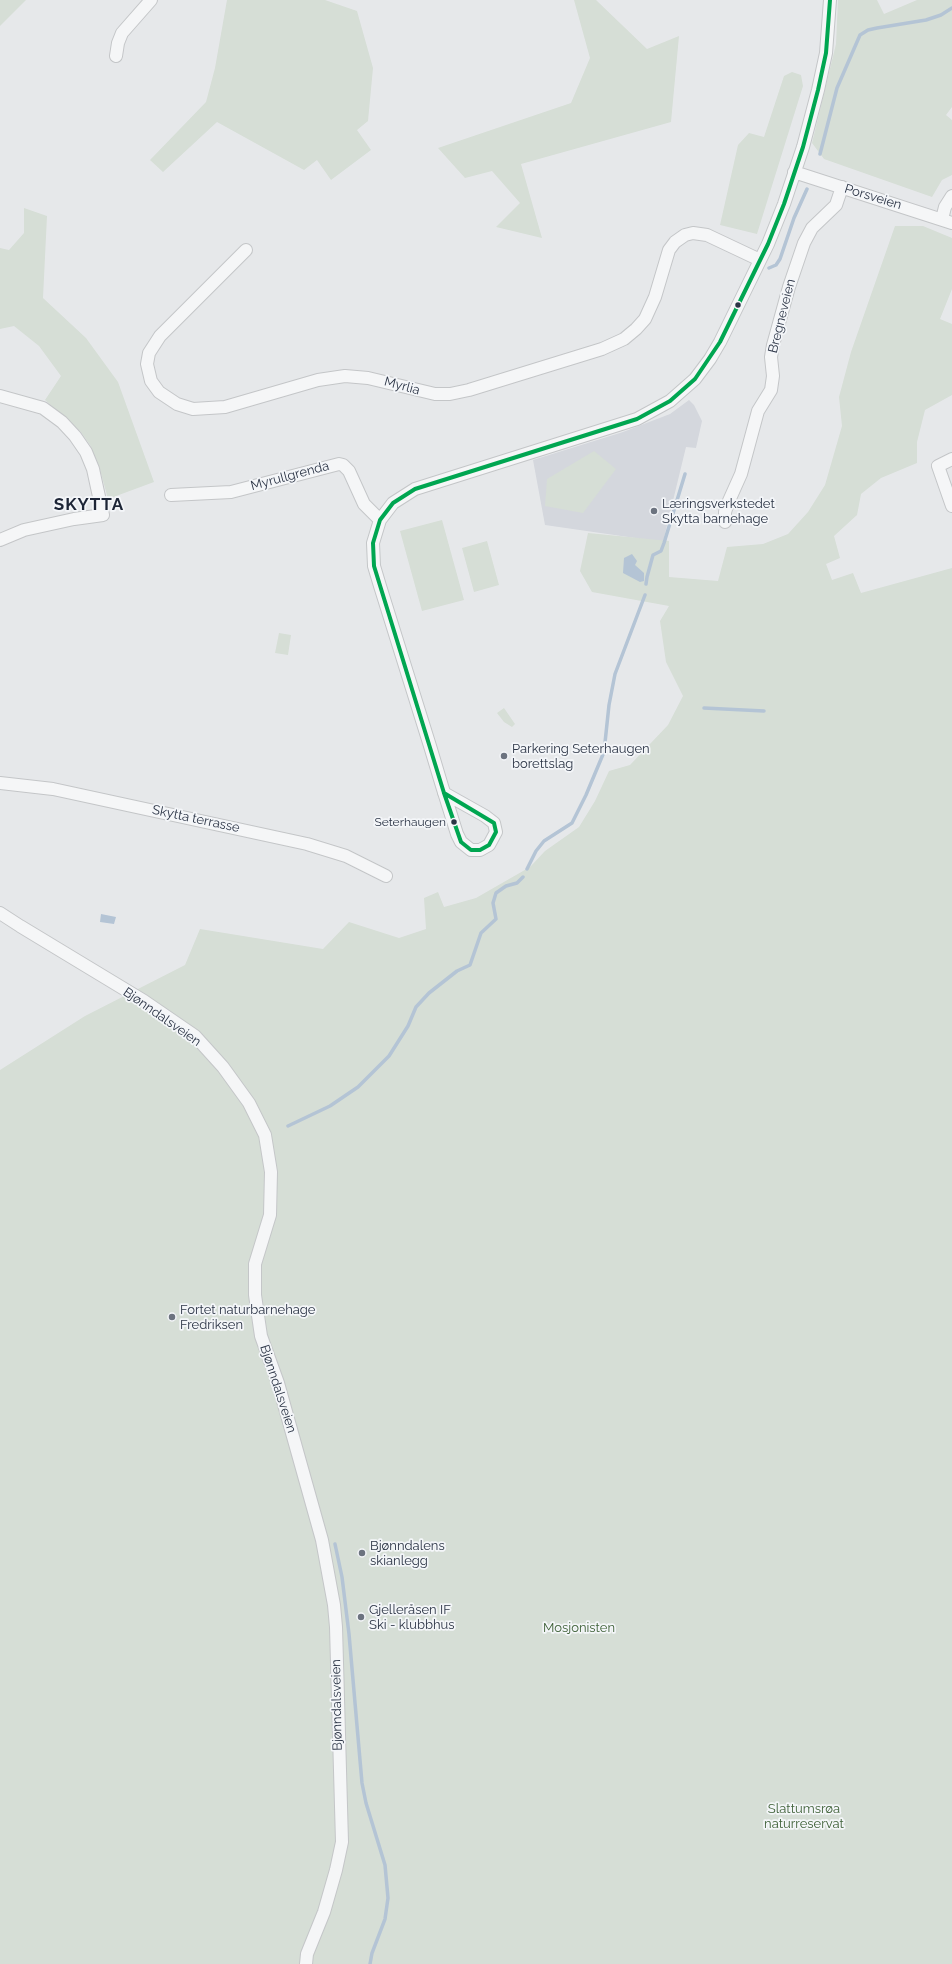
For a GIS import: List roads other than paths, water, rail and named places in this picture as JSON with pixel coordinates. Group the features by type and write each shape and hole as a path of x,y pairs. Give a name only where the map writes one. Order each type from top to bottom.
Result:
{"street":[{"path":"116,56 118,43 122,33 151,0"},
{"path":"444,793 485,816 494,823 496,832 489,845 475,851 466,847 461,842 444,793 374,566 373,543 380,520 393,503 415,489 637,419 670,401 695,379 710,359 720,342 776,224 794,172 818,90 826,53 830,0"},
{"name":"Porsveien","path":"794,172 947,221"},
{"name":"Bregneveien","path":"725,522 726,508 745,462 758,411 771,390 773,376 771,357 773,345 789,287 804,243 812,228 833,209 842,187"},
{"path":"947,221 945,207 952,196"},
{"name":"Myrlia","path":"246,250 160,336 149,353 147,364 151,381 159,392 177,404 193,409 225,407 318,380 345,376 368,378 435,394 464,391 602,349 624,339 645,319 655,297 669,250 674,242 685,235 693,233 707,235 760,260"},
{"path":"0,396 43,408 62,422 75,436 86,452 93,470 103,515 74,518 31,529 0,540"},
{"path":"952,459 938,466 952,506"},
{"name":"Myrullgrenda","path":"171,494 231,492 339,464 343,465 349,472 364,504 380,520"},
{"name":"Skytta terrasse","path":"0,783 53,789 300,842 346,856 386,876"},
{"name":"Bjønndalsveien","path":"0,913 144,1001 195,1036 223,1067 249,1103 265,1135 271,1172 270,1215 255,1264 255,1295 261,1336 278,1383 322,1540 334,1605 336,1627 342,1842 324,1912 307,1954 306,1964"}],"water":[{"path":"632,554 637,561 635,565 644,573 644,581 640,582 623,573 624,558"},
{"path":"101,914 116,917 114,924 100,922"}],"waterway":[{"path":"820,154 837,88 860,35 868,30 926,20 941,15 952,8"},
{"path":"769,268 776,265 780,259 794,218 807,189"},
{"path":"646,584 653,555 661,551 664,543 685,474"},
{"path":"527,869 536,851 544,841 572,823 586,795 604,752 609,705 615,674 645,595"},
{"path":"704,708 764,711"},
{"path":"288,1126 330,1106 358,1087 389,1056 408,1026 416,1007 429,993 457,971 470,965 481,933 496,919 493,903 496,893 506,886 517,883 523,877"},
{"path":"335,1544 342,1577 349,1634 362,1783 366,1803 385,1865 388,1898 385,1919 372,1953 370,1964"}],"place":[{"name":"Læringsverkstedet Skytta barnehage","path":"654,511"},
{"name":"Parkering Seterhaugen borettslag","path":"504,756"},
{"name":"Seterhaugen","path":"454,822"},
{"name":"Fortet naturbarnehage Fredriksen","path":"172,1317"},
{"name":"Bjønndalens skianlegg","path":"362,1553"},
{"name":"Gjelleråsen IF Ski - klubbhus","path":"361,1617"}],"district":[{"name":"SKYTTA","path":"89,505"}],"park label":[{"name":"Mosjonisten","path":"579,1628"},
{"name":"Slattumsrøa naturreservat","path":"804,1816"}]}
